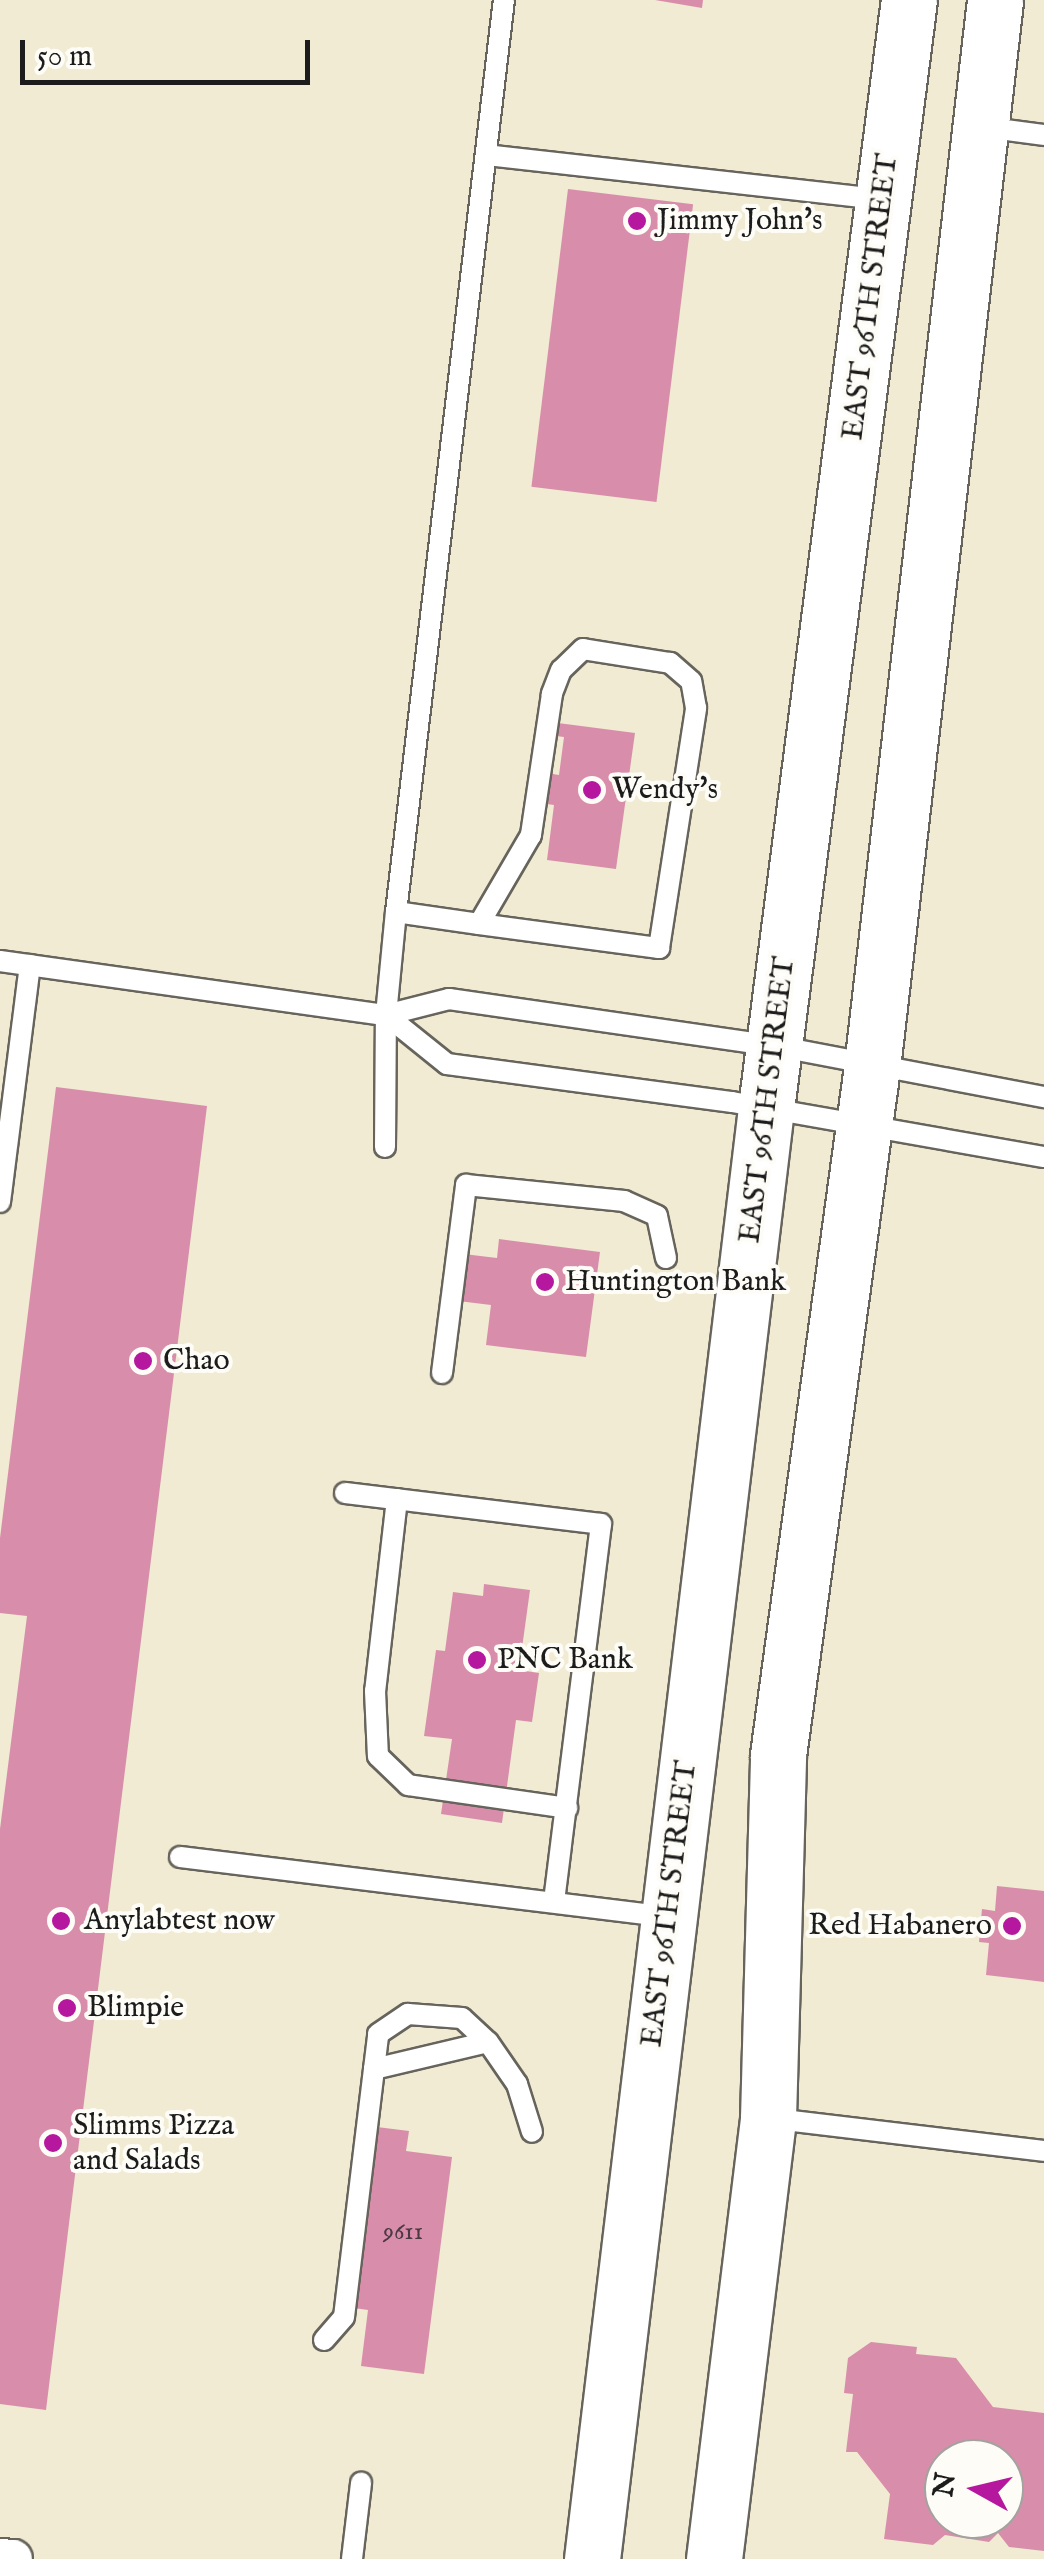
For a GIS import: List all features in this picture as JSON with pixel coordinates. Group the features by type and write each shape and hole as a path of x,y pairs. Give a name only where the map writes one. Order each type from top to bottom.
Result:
{"main road":[{"name":"EAST 96TH STREET","path":"592,2559 766,1108 909,0"},
{"path":"714,2559 768,2118 778,1755 872,1067 995,0"}],"street":[{"path":"0,2558 13,2559"}],"lane":[{"path":"385,1147 386,1015 396,912 504,0"},
{"path":"981,127 1044,135"},
{"path":"486,155 884,199"},
{"path":"396,912 479,924 659,948 696,708 691,681 670,662 583,649 561,670 552,694 532,834 479,924"},
{"path":"0,961 386,1015 450,998 776,1046 1044,1097"},
{"path":"0,1202 30,965"},
{"path":"386,1015 448,1064 766,1108 1044,1157"},
{"path":"442,1372 466,1186 624,1201 657,1216 666,1258"},
{"path":"345,1492 601,1524 554,1901"},
{"path":"397,1499 375,1691 378,1756 408,1785 567,1808"},
{"path":"180,1857 668,1917"},
{"path":"324,2340 344,2318 378,2034 408,2014 462,2018 488,2042 517,2084 532,2132"},
{"path":"374,2069 488,2042"},
{"path":"768,2118 1044,2151"},
{"path":"352,2559 361,2483"}],"building":[{"path":"655,0 703,0 702,8"},
{"path":"568,189 693,204 657,502 531,487"},
{"name":"Wendy's","path":"558,723 635,733 616,869 547,860 554,805 525,801 529,770 559,775 564,737 556,736"},
{"path":"56,1087 207,1106 46,2410 0,2404 0,1829 27,1616 0,1613 0,1538"},
{"name":"Huntington Bank","path":"499,1239 600,1252 586,1357 486,1345 491,1305 442,1299 447,1252 497,1258"},
{"name":"PNC Bank","path":"484,1584 530,1590 519,1670 539,1673 532,1722 516,1720 502,1823 441,1814 452,1739 424,1736 436,1650 445,1651 453,1592 483,1596"},
{"name":"Red Habanero","path":"997,1886 1044,1891 1044,1982 986,1975 989,1943 979,1942 982,1909 995,1911"},
{"path":"377,2127 409,2131 406,2151 452,2157 424,2374 361,2366 368,2310 354,2308"},
{"path":"871,2342 917,2347 916,2354 956,2358 993,2407 1044,2413 1044,2551 1009,2547 1003,2539 1024,2539 1024,2439 924,2439 924,2539 940,2539 933,2545 884,2539 890,2494 857,2452 846,2452 853,2394 844,2393 848,2358"}],"place":[{"name":"Jimmy John's","path":"637,221"},
{"name":"Wendy's","path":"592,790"},
{"name":"Huntington Bank","path":"545,1282"},
{"name":"Chao","path":"143,1361"},
{"name":"PNC Bank","path":"477,1660"},
{"name":"Anylabtest now","path":"61,1921"},
{"name":"Red Habanero","path":"1012,1926"},
{"name":"Blimpie","path":"67,2008"},
{"name":"Slimms Pizza and Salads","path":"53,2143"}]}
